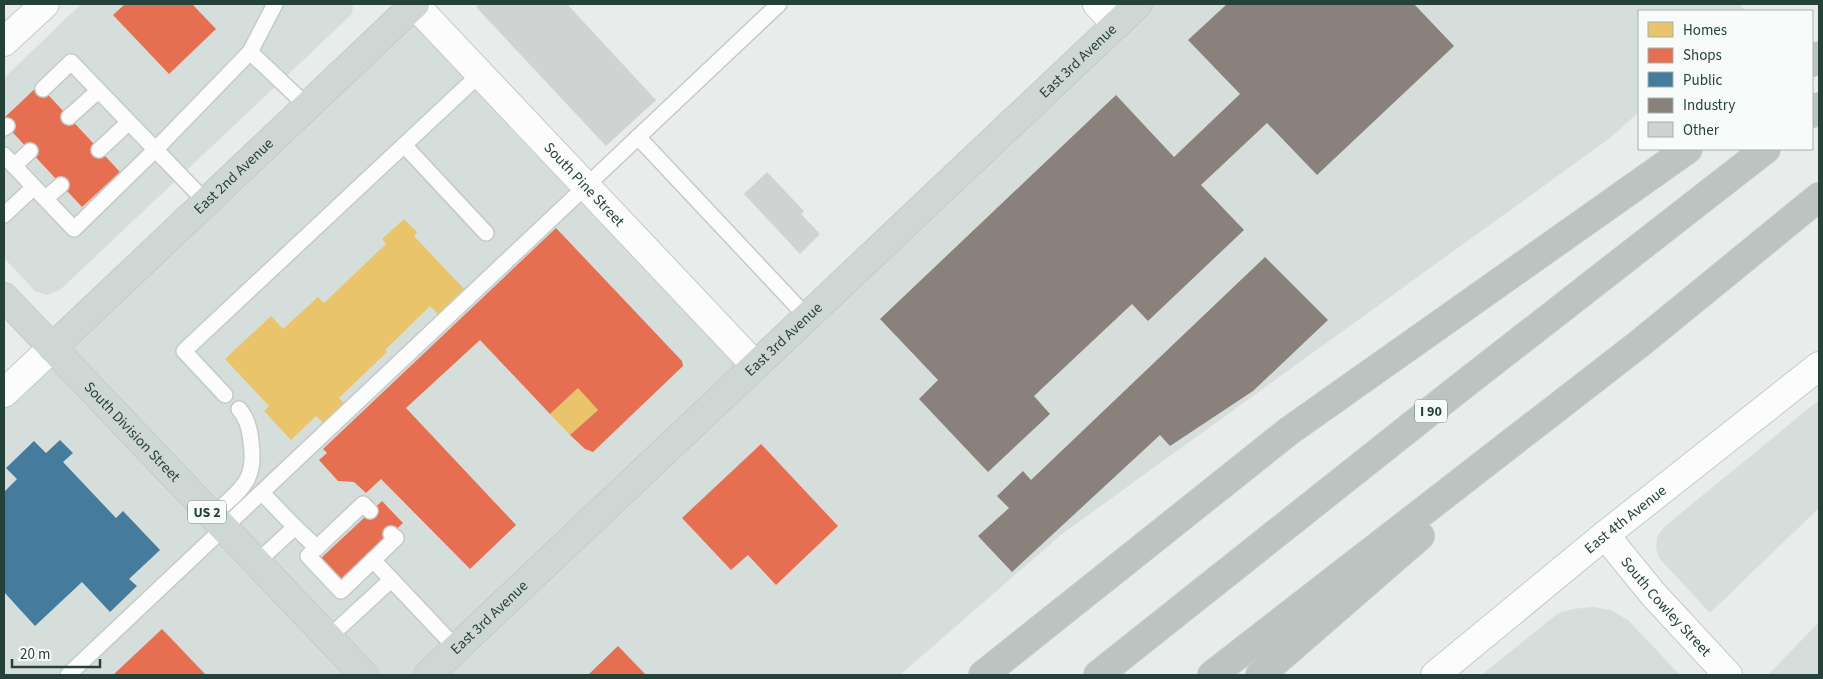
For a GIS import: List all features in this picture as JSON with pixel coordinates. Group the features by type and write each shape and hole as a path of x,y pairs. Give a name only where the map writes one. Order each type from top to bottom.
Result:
{"highway":[{"path":"983,675 1289,431 1687,150"},
{"name":"I 90","path":"1098,675 1461,387 1765,150"},
{"path":"1260,675 1640,344 1819,197"},
{"path":"1212,675 1640,344"}],"main road":[{"name":"East 2nd Avenue","path":"52,348 414,4"},
{"name":"East 3rd Avenue","path":"428,675 1138,4"},
{"name":"South Division Street","path":"4,297 256,564 364,675"}],"street":[{"path":"4,42 45,4"},
{"name":"South Pine Street","path":"414,4 755,365"},
{"path":"1097,4 1116,24"},
{"path":"4,393 52,348"},
{"name":"East 4th Avenue","path":"1435,675 1605,535 1819,366"},
{"name":"South Cowley Street","path":"1605,535 1652,594 1728,675"}],"lane":[{"path":"30,151 9,161 74,229 155,150 250,52 275,4"},
{"path":"218,523 262,494 779,4"},
{"path":"250,52 307,106"},
{"path":"44,89 70,62 206,202"},
{"path":"224,395 184,351 480,74"},
{"path":"69,117 98,91"},
{"path":"99,150 128,122"},
{"path":"638,137 806,316"},
{"path":"404,145 486,233"},
{"path":"46,198 61,185"},
{"path":"4,215 34,187"},
{"path":"68,675 218,523 244,486 250,475 253,459 250,432 244,414 239,409"},
{"path":"262,494 317,548"},
{"path":"370,512 363,504 333,540 317,548 308,556 341,591 364,565 396,538 391,534"},
{"path":"256,564 295,526"},
{"path":"364,565 391,580 456,648"},
{"path":"328,638 391,580"}],"shaded area":[{"path":"81,4 352,4 353,6 352,14 60,290 47,295 35,291 4,258 4,78"},
{"path":"1138,4 1739,4 1744,9 1638,10 1638,113 1610,138 1062,534 900,675 4,675 4,393 414,5 755,365"},
{"path":"1819,400 1819,508 1710,613 1659,558 1656,548 1657,537 1664,527"},
{"path":"1593,607 1611,610 1628,620 1680,675 1481,675 1557,614 1572,609"},
{"path":"1819,622 1819,675 1768,675"}],"building: Homes":[{"path":"404,219 417,232 414,236 464,289 438,314 430,306 385,350 387,352 339,398 346,405 325,425 316,416 291,440 264,411 269,406 225,359 271,316 283,329 318,297 324,303 386,244 382,239"},
{"path":"578,388 598,410 570,435 550,414"}],"building: Shops":[{"path":"125,4 192,4 216,29 169,74 113,15"},
{"path":"39,85 120,172 82,207 4,123 4,118"},
{"path":"556,228 682,361 683,366 593,452 585,449 570,435 598,410 578,388 550,414 480,340 406,408 516,525 470,569 381,479 366,493 354,482 338,481 319,460 327,453 323,449"},
{"path":"761,444 838,526 776,585 748,555 731,570 682,518"},
{"path":"382,501 403,523 338,583 318,561"},
{"path":"162,629 206,675 113,675"},
{"path":"618,646 646,675 588,675"}],"building: Public":[{"path":"60,440 73,453 63,462 116,518 123,511 160,550 129,579 137,586 110,612 82,582 35,626 4,592 4,492 17,479 6,468 34,441 46,453"}],"building: Industry":[{"path":"1227,4 1414,4 1454,46 1317,175 1267,123 1201,185 1244,230 1148,321 1132,304 1034,396 1050,414 988,472 919,399 938,380 880,319 1116,95 1174,157 1240,94 1188,40"},
{"path":"1265,257 1328,320 1253,391 1170,446 1160,435 1012,572 978,536 1009,508 997,496 1023,471 1031,480"}],"building: Other":[{"path":"479,4 567,4 656,100 606,146 476,7"},
{"path":"767,172 804,211 801,214 820,234 800,254 744,194"}]}
